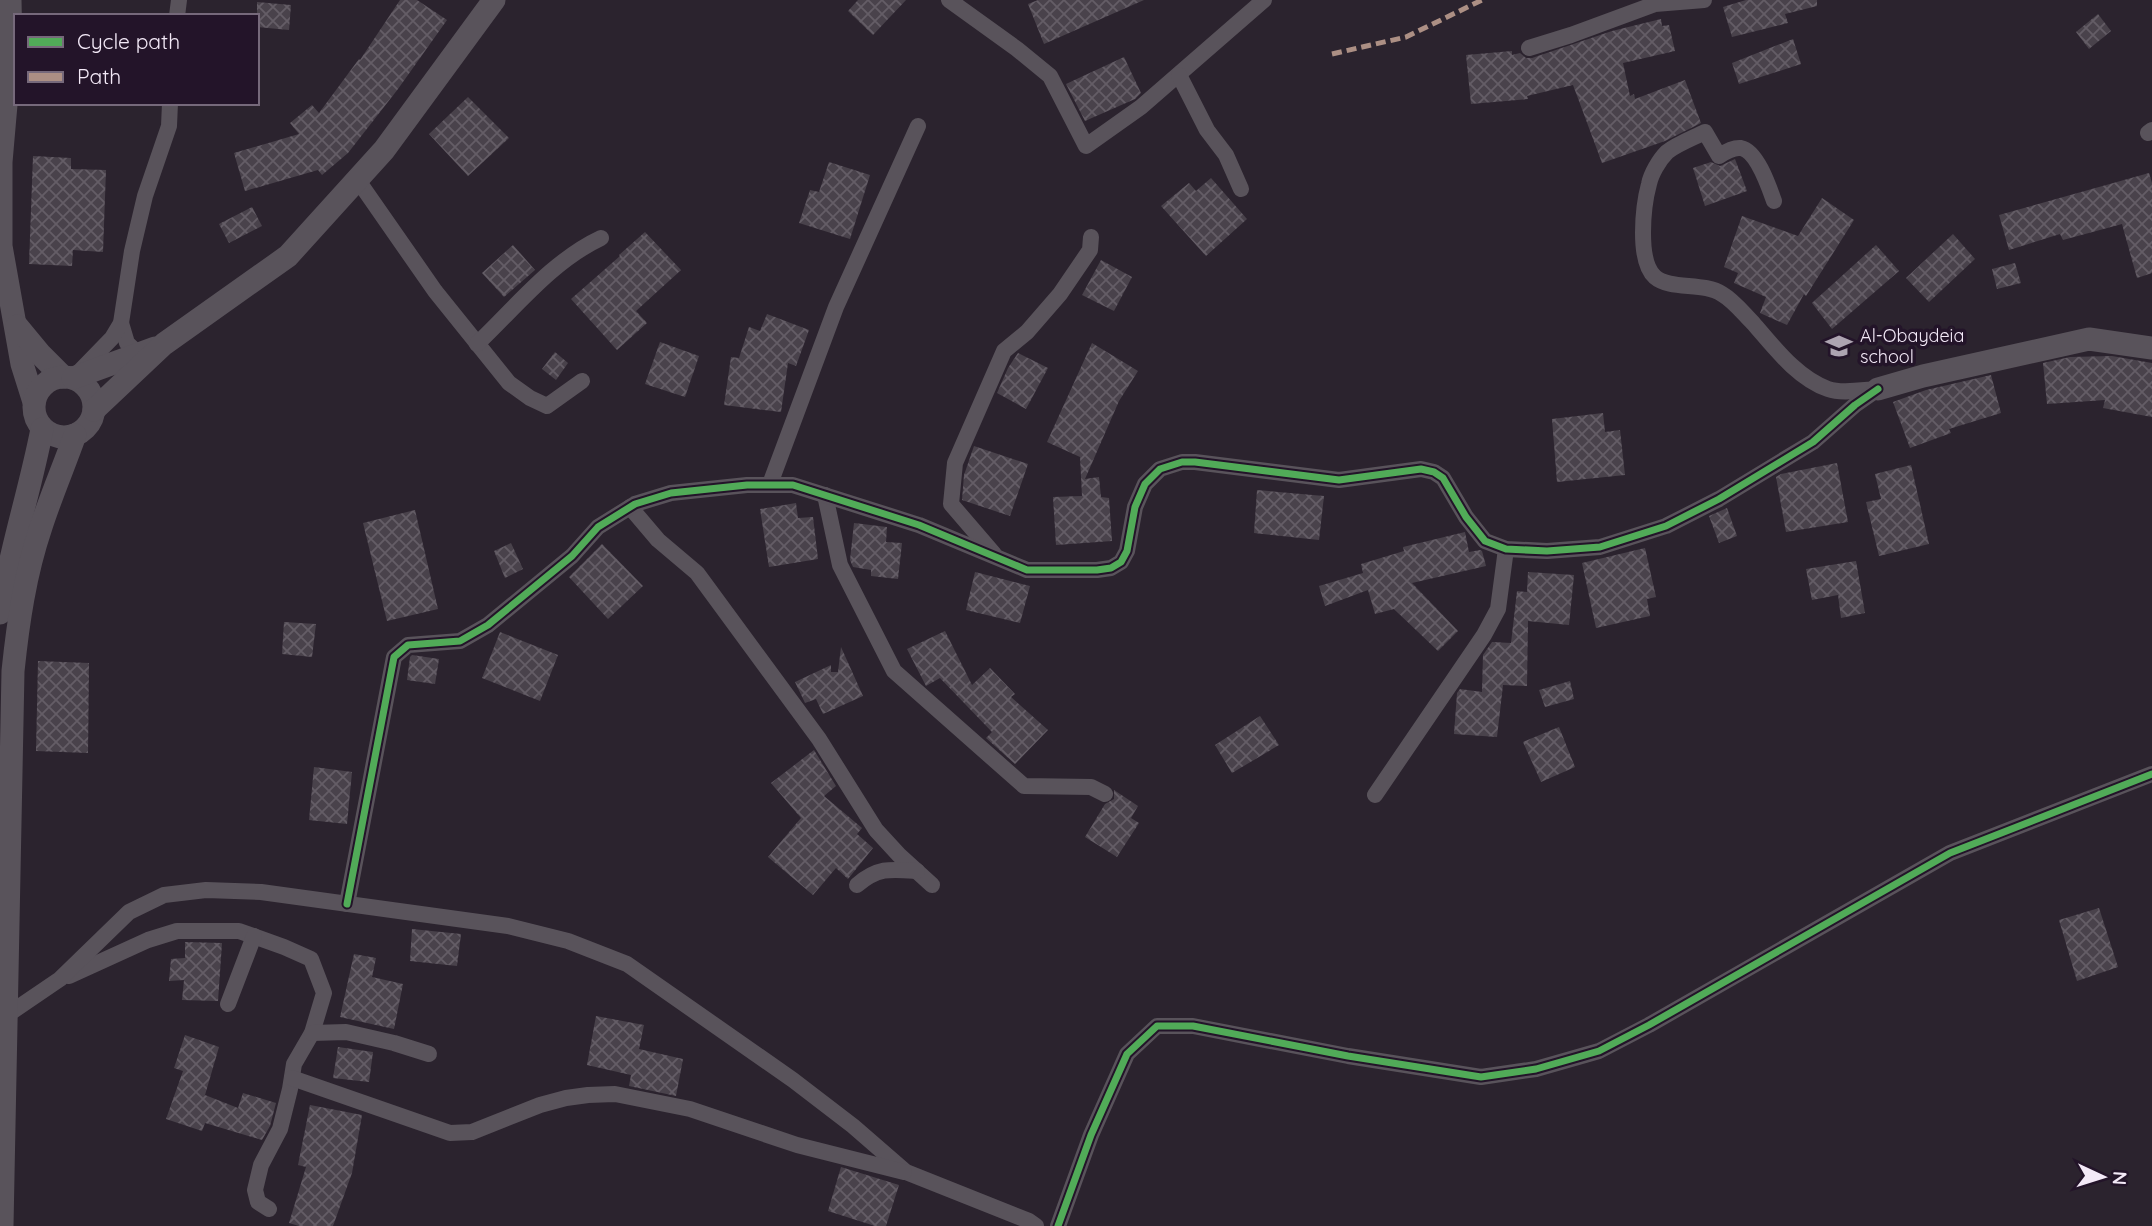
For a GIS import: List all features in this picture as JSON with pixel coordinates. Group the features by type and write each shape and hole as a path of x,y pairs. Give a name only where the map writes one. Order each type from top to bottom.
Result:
{"street":[{"path":"10,0 1,162 1,246 22,364 34,402"},
{"path":"94,410 142,358 288,256 384,150 494,0"},
{"path":"948,0 966,5 1050,76 1086,146 1142,107 1265,0"},
{"path":"1529,48 1655,4 1704,0"},
{"path":"1179,75 1207,130 1226,155 1241,189"},
{"path":"68,377 112,338 121,323 132,251 145,196 169,126 170,105"},
{"path":"770,484 836,307 918,126"},
{"path":"1774,201 1751,153 1741,148 1732,149 1719,156 1705,132 1668,152 1654,170 1648,184 1644,219 1644,250 1648,266 1655,277 1665,282 1721,292 1805,377 1830,390 1878,389 1923,376 2089,340 2152,348"},
{"path":"358,179 435,291 509,383 547,406 582,381"},
{"path":"997,557 951,504 955,463 1004,351 1027,332 1060,294 1090,250 1091,237"},
{"path":"477,344 566,258 601,238"},
{"path":"15,323 41,355 68,377 82,383 93,399 94,410 87,428 75,435 60,438 43,429 34,412 37,392 44,384 53,379 68,377 142,358"},
{"path":"121,323 127,343 142,358"},
{"path":"348,904 394,657 408,645 460,640 488,625 572,556 598,527 629,507 671,493 747,485 793,485 919,525 1027,570 1097,570 1111,568 1121,562 1127,551 1135,507 1145,484 1160,469 1182,462 1339,480 1421,469 1434,472 1448,486 1476,532 1485,541 1506,549 1547,551 1600,547 1666,526 1719,499 1814,442 1855,405 1878,389"},
{"path":"0,613 7,570 43,429"},
{"path":"2,1226 13,671 26,581 40,528 75,435"},
{"path":"825,495 840,565 894,671 1028,791 1091,787 1105,794"},
{"path":"629,507 659,540 697,573 820,739 876,830 932,885"},
{"path":"1375,796 1484,635 1498,609 1506,549"},
{"path":"1058,1226 1091,1135 1127,1054 1157,1026 1193,1026 1348,1056 1481,1077 1536,1069 1599,1051 1649,1025 1950,853 2152,774"},
{"path":"857,885 868,876 885,869 917,871"},
{"path":"7,1015 60,979 129,912 164,895 205,890 261,892 508,926 568,941 627,964 793,1080 853,1126 906,1172"},
{"path":"60,979 148,940 177,932 239,931 311,959 324,993 312,1033 294,1064 280,1129 261,1165 255,1190 258,1202 269,1209"},
{"path":"228,1004 254,936"},
{"path":"312,1033 346,1032 429,1054"},
{"path":"292,1079 450,1133 472,1132 540,1105 566,1098 615,1094 690,1109 797,1145 906,1172 1036,1226"}],"building":[{"path":"400,0 417,0 447,20 348,153 322,175 318,170 245,191 234,153 299,134 290,123 312,105 319,113 360,60"},
{"path":"858,0 906,0 873,35 848,11"},
{"path":"1038,0 1144,0 1044,44 1028,4"},
{"path":"1746,0 1817,0 1817,6 1785,14 1788,23 1732,37 1723,7"},
{"path":"257,2 291,5 289,30 259,27"},
{"path":"2098,14 2111,31 2089,49 2076,32"},
{"path":"1661,19 1662,26 1669,25 1675,51 1623,63 1630,96 1634,94 1635,99 1685,80 1701,123 1665,141 1602,163 1573,85 1527,96 1528,99 1471,104 1466,55 1512,51 1512,55 1520,53 1526,58 1532,58 1612,31"},
{"path":"1793,39 1801,64 1739,84 1732,63"},
{"path":"1124,57 1141,93 1135,99 1085,121 1066,84"},
{"path":"468,97 509,138 468,176 429,134"},
{"path":"33,156 71,158 71,169 106,170 103,252 73,250 72,266 29,264"},
{"path":"1735,159 1747,191 1705,206 1693,168 1711,162 1720,166"},
{"path":"829,162 870,175 850,239 799,223 810,190 819,192"},
{"path":"2149,173 2152,183 2152,273 2137,278 2122,224 2063,240 2060,234 2009,250 1999,215"},
{"path":"1211,178 1247,219 1206,256 1161,206 1189,183 1196,191"},
{"path":"1822,198 1854,220 1806,296 1804,294 1787,325 1760,313 1766,297 1734,283 1738,273 1724,267 1742,216 1798,236"},
{"path":"252,207 262,226 229,243 219,224"},
{"path":"645,232 681,270 636,311 647,323 617,350 571,299"},
{"path":"1953,234 1975,259 1929,302 1906,278"},
{"path":"513,245 535,270 504,297 482,273"},
{"path":"1876,245 1899,271 1832,329 1812,303"},
{"path":"1101,260 1132,277 1114,311 1082,295"},
{"path":"2015,263 2021,283 1997,289 1992,269"},
{"path":"767,314 809,330 796,366 788,363 781,412 724,405 731,357 739,358 749,327 760,331"},
{"path":"660,342 699,356 685,397 645,384"},
{"path":"1092,343 1138,371 1119,401 1085,479 1099,477 1101,497 1109,498 1112,541 1056,545 1053,497 1082,496 1080,457 1047,442"},
{"path":"555,352 568,363 556,380 542,369"},
{"path":"1018,353 1048,368 1026,409 997,393"},
{"path":"2112,356 2152,363 2152,417 2103,408 2105,400 2047,404 2043,363 2070,357"},
{"path":"1991,375 2001,413 1949,429 1951,433 1910,448 1893,402 1926,390"},
{"path":"1603,413 1605,432 1620,430 1625,475 1557,482 1552,419"},
{"path":"974,446 1028,464 1010,516 962,500 964,475"},
{"path":"1837,463 1848,522 1786,532 1776,477"},
{"path":"1911,465 1929,544 1879,556 1866,502 1881,499 1875,474"},
{"path":"1257,490 1324,496 1319,540 1254,533"},
{"path":"796,503 798,518 813,517 818,559 769,567 760,509"},
{"path":"1727,508 1737,536 1719,543 1709,516"},
{"path":"415,510 438,609 387,621 363,523"},
{"path":"854,523 887,527 886,542 902,543 898,579 871,576 871,570 853,567 850,560"},
{"path":"1465,532 1469,552 1482,551 1486,566 1412,583 1458,631 1438,651 1394,609 1375,614 1368,590 1325,606 1319,586 1363,573 1361,564 1404,551 1403,547"},
{"path":"511,543 523,569 505,578 494,551"},
{"path":"602,544 643,586 608,619 569,577"},
{"path":"1645,548 1656,597 1647,599 1650,616 1596,628 1582,563"},
{"path":"1856,561 1865,613 1841,618 1838,595 1812,600 1806,569"},
{"path":"975,572 1030,586 1020,623 966,610"},
{"path":"1528,572 1574,575 1569,625 1528,621 1527,686 1503,685 1497,737 1454,734 1457,693 1460,689 1482,692 1483,655 1492,642 1511,643 1517,591 1527,592"},
{"path":"284,622 316,624 312,657 282,654"},
{"path":"945,631 972,685 990,668 1015,694 1011,697 1048,730 1015,764 986,738 992,732 940,678 926,686 907,649"},
{"path":"500,632 558,655 540,701 482,678"},
{"path":"841,647 863,696 823,714 816,699 805,703 795,682 831,665 831,672 838,672"},
{"path":"412,655 439,659 435,684 407,680"},
{"path":"38,661 89,663 88,753 36,751"},
{"path":"1570,681 1574,699 1545,707 1539,690"},
{"path":"1260,716 1279,745 1232,773 1215,745"},
{"path":"1559,727 1575,767 1541,782 1523,742"},
{"path":"814,750 836,786 824,796 862,828 857,834 873,848 848,879 836,868 813,895 768,857 801,818 771,783"},
{"path":"314,767 352,772 347,824 309,820"},
{"path":"1114,790 1138,806 1131,818 1139,823 1117,857 1085,837 1105,804 1114,799"},
{"path":"2099,908 2118,967 2077,981 2059,920"},
{"path":"412,929 461,934 457,966 410,961"},
{"path":"185,942 222,943 218,1001 182,1000 184,980 169,981 171,959 185,958"},
{"path":"354,954 376,958 372,977 403,984 394,1029 340,1017"},
{"path":"596,1016 644,1025 639,1049 683,1059 676,1096 629,1086 631,1075 587,1065"},
{"path":"185,1035 219,1047 205,1095 238,1108 243,1093 276,1103 270,1126 262,1140 205,1123 202,1131 166,1119 183,1071 174,1068"},
{"path":"338,1047 373,1052 369,1082 333,1078"},
{"path":"310,1105 362,1115 352,1173 333,1226 299,1226 289,1223 306,1167 298,1165"},
{"path":"841,1167 899,1185 886,1226 875,1226 828,1211"}],"marked path":[{"path":"1332,54 1406,37 1482,0"}],"cycle path":[{"path":"347,904 394,657 408,645 460,641 488,625 572,556 598,527 635,504 671,493 747,485 793,485 919,525 1027,570 1097,570 1111,568 1121,562 1127,551 1135,507 1145,484 1160,469 1182,462 1339,480 1421,469 1434,472 1443,478 1466,517 1485,541 1506,549 1547,551 1600,547 1666,526 1719,499 1813,442 1855,405 1878,389"},
{"path":"1058,1226 1091,1135 1127,1054 1157,1026 1193,1026 1348,1056 1481,1077 1536,1069 1599,1051 1649,1025 1950,853 2152,774"}],"place":[{"name":"Al-Obaydeia school","path":"1839,346"}]}
